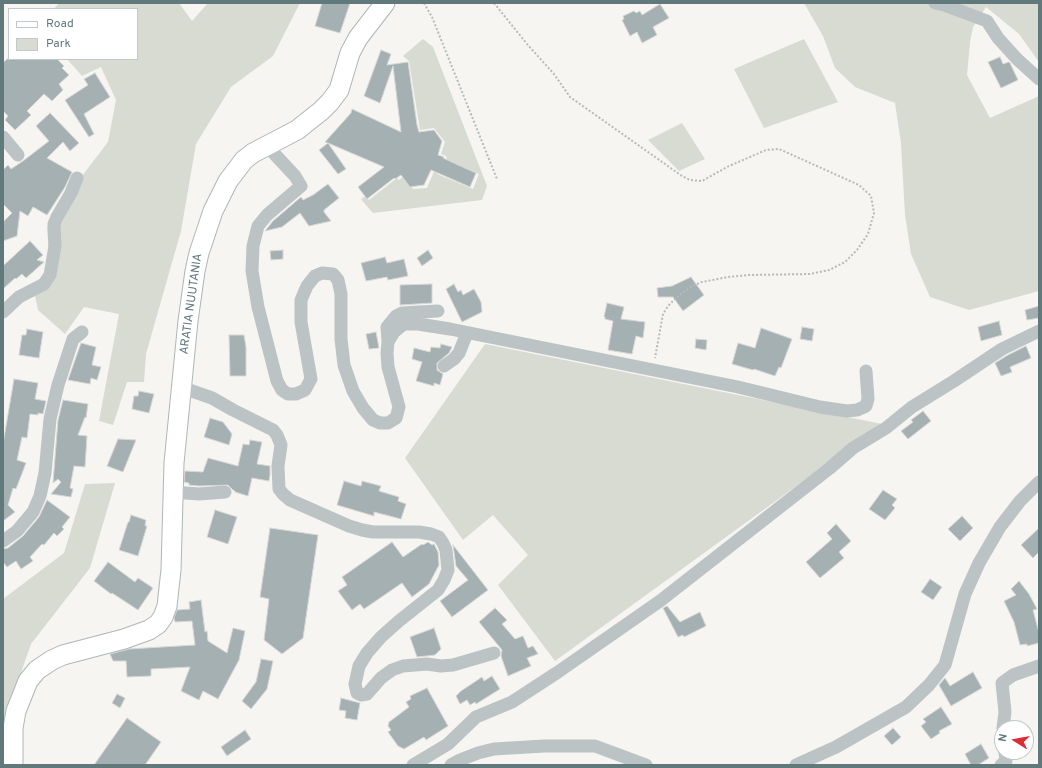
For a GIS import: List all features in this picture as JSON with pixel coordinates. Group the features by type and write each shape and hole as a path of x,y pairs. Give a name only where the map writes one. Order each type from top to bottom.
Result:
{"street":[{"name":"ARATIA NUUTANIA","path":"13,765 13,728 16,711 28,681 37,670 63,655 124,639 149,630 158,624 163,617 167,606 171,570 174,455 181,390 195,271 208,226 223,189 236,169 253,153 297,130 330,102 339,90 350,53 358,38 385,3"},
{"path":"935,3 987,21 1003,44 1039,79"},
{"path":"3,137 18,155"},
{"path":"267,146 295,176 301,186 267,215 258,226 253,246 252,271 258,307 275,374 282,390 288,394 296,394 305,390 311,380 301,322 301,300 307,286 315,276 322,273 333,274 338,280 341,294 341,338 344,366 363,408 373,420 380,423 388,423 396,418 399,407 388,366 388,327 396,316 402,313 438,311"},
{"path":"3,312 19,296 44,284 50,275 55,246 54,224 71,193 77,178"},
{"path":"388,342 394,332 404,324 418,324 738,387 820,407 847,411 857,410 866,406 868,399 866,371"},
{"path":"413,765 448,744 476,717 512,702 660,601 854,448 886,428 912,407 1002,349 1039,331"},
{"path":"3,542 17,531 33,512 40,496 45,473 50,419 58,386 73,339 82,332"},
{"path":"444,366 454,359 459,353 467,333"},
{"path":"181,390 189,390 212,398 273,430 281,445 278,471 279,489 290,500 349,526 362,530 373,532 418,532 439,537 443,542 446,550 448,570 444,580 438,590 381,637 367,653 359,666 354,684 356,693 361,695 367,694 381,678 392,670 403,666 427,664 441,666 453,665 494,653"},
{"path":"796,765 836,747 906,707 929,685 945,665 965,594 979,563 1000,527 1020,501 1039,482"},
{"path":"173,492 199,494 225,492"},
{"path":"1004,720 1005,712 1002,683 1013,675 1039,666"},
{"path":"451,765 478,753 494,750 544,746 595,746 646,765"}],"path":[{"path":"424,3 432,17 497,179"},
{"path":"494,3 526,44 554,74 570,97 682,176 690,180 702,181 727,167 766,150 779,149 859,185 871,196 874,213 868,234 857,250 845,262 829,270 810,274 750,275 702,282 692,286 677,297 668,306 664,314 660,328 654,370"}],"green space":[{"path":"59,3 179,3 192,21 208,3 300,3 273,56 231,87 196,144 181,231 146,354 144,382 127,382 113,425 99,421 119,314 84,307 65,334 38,310 34,291 46,273 49,255 47,228 62,202 108,142 116,100 101,67 82,76 68,60 138,60 138,8 55,8"},
{"path":"804,3 1039,3 1039,62 1019,34 986,7 973,27 967,75 990,118 1039,96 1039,291 969,310 930,297 911,254 905,215 901,143 895,103 855,87 835,68 823,36"},
{"path":"423,39 433,47 487,186 482,200 373,213 361,199 366,196 369,200 397,178 399,180 403,177 413,189 427,188 435,169 438,170 437,174 473,189 479,174 447,160 446,156 441,154 445,142 434,128 420,130 409,61 403,56"},
{"path":"804,39 838,102 764,128 734,69"},
{"path":"682,123 705,159 679,171 648,140"},
{"path":"485,344 882,424 555,661 498,585 528,555 493,515 463,540 405,458"},
{"path":"115,483 90,568 31,644 3,724 3,599 64,553 85,484"}],"building":[{"path":"322,3 350,3 340,33 315,26"},
{"path":"660,4 669,18 653,27 657,35 642,43 637,32 630,36 622,20 624,19 623,16 634,11 636,13 640,11 642,15"},
{"path":"381,50 391,54 387,65 408,62 419,132 434,130 442,141 438,155 476,173 470,187 431,170 424,185 410,187 401,175 395,179 394,178 367,199 358,187 384,167 325,142 351,113 352,109 401,132 393,66 380,103 364,96"},
{"path":"1000,57 1003,64 1010,63 1018,80 1001,88 988,62"},
{"path":"7,59 58,60 64,66 62,68 69,75 59,84 63,90 52,101 44,94 27,111 31,115 15,130 5,120 8,116 3,111 3,63"},
{"path":"95,73 110,97 84,114 94,134 89,137 65,100 88,85 84,79"},
{"path":"50,113 79,143 70,151 63,142 47,158 72,172 65,187 47,215 33,207 28,216 20,211 17,236 3,241 4,221 12,213 3,204 3,170 8,165 11,169 49,141 36,126"},
{"path":"328,143 346,169 338,174 319,150"},
{"path":"328,184 339,198 324,210 331,221 309,226 300,213 282,227 265,231 273,221 301,197 303,200"},
{"path":"30,241 43,255 37,260 44,262 26,278 22,274 3,289 3,266"},
{"path":"283,250 283,259 271,260 270,251"},
{"path":"428,250 433,258 422,266 417,258"},
{"path":"385,257 387,263 404,259 408,276 388,280 387,277 366,281 361,263"},
{"path":"691,277 704,295 683,311 673,297 658,297 657,288 672,286"},
{"path":"432,284 432,303 400,305 400,285"},
{"path":"454,284 458,292 461,290 463,295 474,289 481,302 482,312 462,322 446,289"},
{"path":"607,303 624,307 621,319 645,322 643,338 636,336 632,354 608,350 613,321 605,319 604,317"},
{"path":"1039,306 1039,318 1027,320 1025,310"},
{"path":"999,321 1002,335 981,341 978,327"},
{"path":"802,327 814,329 812,341 800,339"},
{"path":"761,328 792,339 781,368 779,367 775,376 732,364 738,343 755,348"},
{"path":"27,329 43,332 39,358 19,355 22,335 26,335"},
{"path":"376,332 379,348 369,349 366,334"},
{"path":"229,335 244,335 246,347 246,376 230,376"},
{"path":"696,339 707,340 706,350 695,348"},
{"path":"81,343 96,347 92,365 101,367 97,380 91,378 90,384 68,380"},
{"path":"441,344 452,347 449,353 437,363 437,370 443,374 440,385 434,383 434,386 416,381 422,362 412,359 414,348 430,352 431,347 440,348"},
{"path":"1026,346 1031,358 1010,367 1012,372 1001,376 995,363"},
{"path":"14,379 38,383 35,399 46,401 43,414 30,414 27,438 22,437 17,460 26,463 16,489 13,488 8,505 15,512 3,521 3,444"},
{"path":"139,391 154,394 149,413 132,409 134,396 138,396"},
{"path":"63,400 88,404 86,418 85,417 78,435 87,436 85,467 74,466 70,488 73,489 71,497 51,494 61,482 58,479 53,483 58,420"},
{"path":"923,411 931,421 908,439 901,431 913,422 911,420"},
{"path":"210,418 223,422 232,434 229,445 204,437"},
{"path":"118,439 136,440 123,472 107,466"},
{"path":"250,440 262,442 257,464 270,466 270,475 269,481 252,478 248,496 235,492 228,485 199,486 189,485 189,483 184,482 185,471 203,472 208,458 238,466 243,444 249,445"},
{"path":"344,481 361,486 362,481 381,486 379,491 399,497 398,501 406,504 401,519 374,512 374,516 337,505"},
{"path":"883,490 897,499 892,505 895,508 885,520 869,509"},
{"path":"47,500 70,517 62,527 64,529 57,536 54,533 44,545 42,544 30,557 33,561 21,569 16,561 7,567 3,562 3,549 8,548 23,536 39,517"},
{"path":"215,510 237,517 228,544 207,537"},
{"path":"131,515 146,520 145,526 147,526 138,556 119,550"},
{"path":"962,516 973,528 960,541 948,529"},
{"path":"836,524 851,541 839,552 844,558 820,578 806,562 832,539 827,533"},
{"path":"270,528 318,535 303,638 282,654 264,640 269,599 260,597"},
{"path":"1039,528 1039,552 1033,558 1021,545"},
{"path":"392,542 403,557 422,544 423,545 428,542 432,545 434,544 438,552 439,565 429,584 412,597 402,583 364,609 360,604 352,610 338,591 347,585 342,577"},
{"path":"453,545 488,590 452,617 440,601 468,580 456,566"},
{"path":"108,562 135,582 138,578 153,588 138,610 112,593 111,594 94,581"},
{"path":"930,579 942,587 933,600 921,592"},
{"path":"1019,581 1029,594 1037,609 1033,610 1039,633 1039,643 1027,646 1027,644 1020,645 1014,622 1004,601 1016,595 1011,589"},
{"path":"201,600 205,632 207,631 208,641 227,653 233,628 245,631 239,660 218,699 203,691 199,700 181,691 190,667 151,669 151,676 127,677 126,661 113,661 110,654 129,649 195,645 192,621 175,622 174,618 177,610 190,609 189,602"},
{"path":"667,606 680,622 700,612 706,626 684,637 683,635 678,637 663,608"},
{"path":"495,608 507,620 502,624 515,639 523,636 528,648 533,646 538,654 527,658 531,666 508,676 501,656 502,650 479,622"},
{"path":"434,628 441,649 435,655 417,657 410,637"},
{"path":"261,659 273,661 267,689 251,709 242,701 256,682"},
{"path":"973,672 982,688 951,706 939,685 945,678 950,686"},
{"path":"492,676 500,689 476,704 475,702 470,705 467,700 460,704 456,696 461,691 482,677 484,681"},
{"path":"427,688 448,726 426,740 424,737 404,749 398,746 388,732 391,730 388,726 389,722 409,707 406,702 411,699 410,696"},
{"path":"117,694 125,698 120,708 112,703"},
{"path":"341,698 360,703 357,720 345,718 346,711 339,710"},
{"path":"941,707 952,724 939,731 940,733 931,739 921,726 926,722 923,719"},
{"path":"127,718 161,742 145,765 94,765"},
{"path":"893,728 901,737 892,745 884,736"},
{"path":"245,730 251,739 227,756 221,747"},
{"path":"981,744 989,758 978,765 971,765 965,754"}]}
